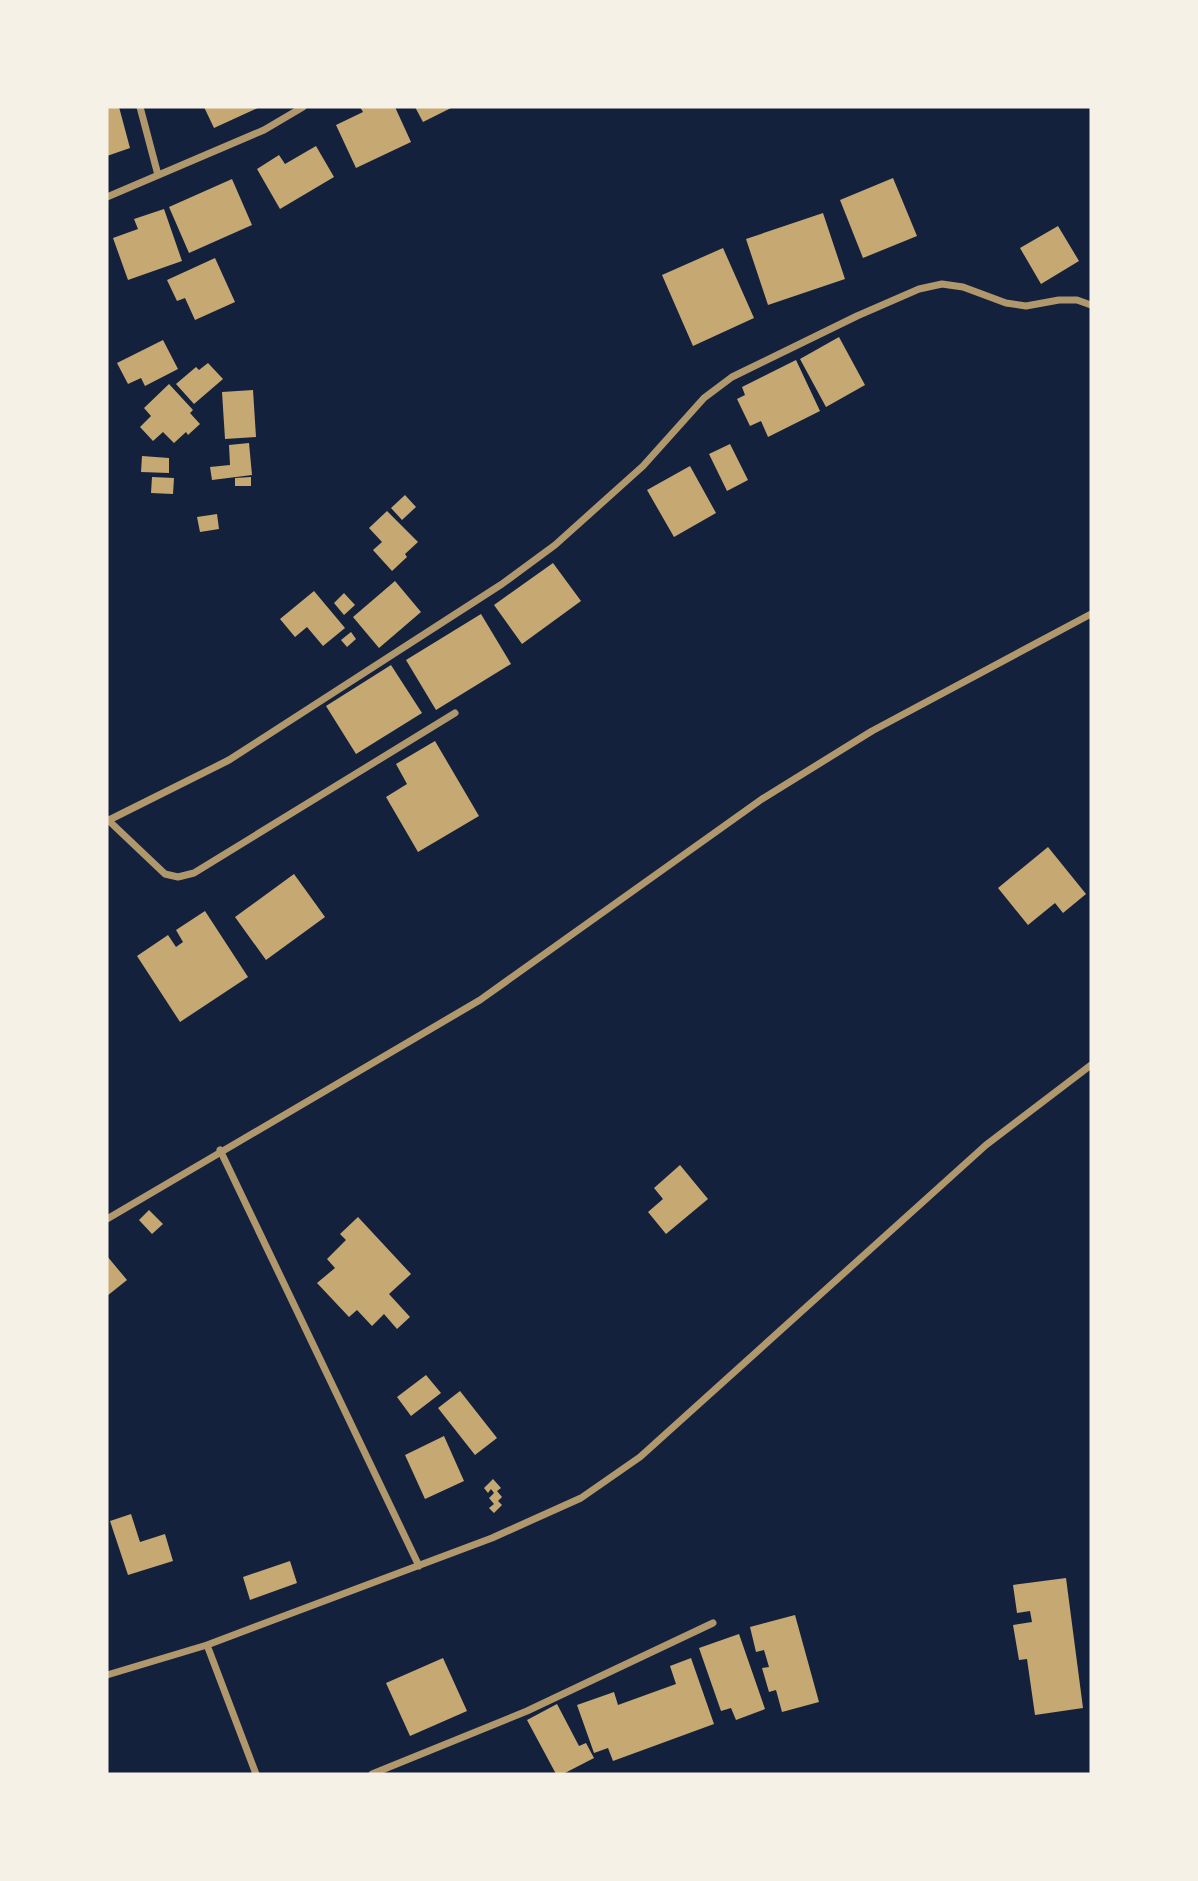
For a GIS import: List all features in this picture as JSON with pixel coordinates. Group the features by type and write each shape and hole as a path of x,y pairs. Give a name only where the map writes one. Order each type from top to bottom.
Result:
{"street":[{"path":"140,107 158,175"},
{"path":"107,197 264,130 303,107"},
{"path":"456,713 194,873 178,877 165,874 107,820 229,760 502,584 555,545 643,466 704,398 732,377 857,316 919,289 942,284 963,287 1026,306 1059,300 1077,300 1091,305"},
{"path":"107,1219 220,1150 480,1000 762,799 806,771 872,731 1091,614"},
{"path":"107,1675 207,1645 419,1566 492,1538 581,1498 640,1457 986,1145 1091,1065"},
{"path":"220,1150 419,1566"},
{"path":"372,1774 527,1711 713,1623"},
{"path":"207,1645 256,1774"}],"building":[{"path":"107,107 119,107 130,148 107,156"},
{"path":"204,107 260,107 214,128"},
{"path":"360,107 395,107 411,142 356,168 336,125 363,112"},
{"path":"415,107 453,107 423,122"},
{"path":"316,146 334,177 280,209 257,169 279,155 285,164"},
{"path":"893,178 917,236 863,258 840,200"},
{"path":"232,179 252,225 189,253 169,207"},
{"path":"164,209 182,261 128,280 113,238 138,229 134,219"},
{"path":"823,213 845,279 768,305 746,239"},
{"path":"1058,226 1079,261 1041,284 1020,248"},
{"path":"723,248 754,318 693,346 662,275"},
{"path":"215,258 235,302 195,320 185,298 177,301 167,280"},
{"path":"839,337 865,385 826,407 800,359"},
{"path":"163,340 178,369 145,386 141,378 128,384 117,363"},
{"path":"796,360 820,411 768,437 761,421 750,426 737,399 745,395 742,387"},
{"path":"208,363 223,379 194,404 176,384 196,367 199,370"},
{"path":"169,384 193,410 190,413 200,424 174,443 163,432 153,441 140,427 151,416 144,408"},
{"path":"253,390 256,437 225,439 222,392"},
{"path":"249,443 252,475 212,480 210,467 230,465 229,445"},
{"path":"730,444 748,480 727,491 709,454"},
{"path":"142,456 169,458 169,473 141,472"},
{"path":"690,466 716,513 674,537 647,490"},
{"path":"152,477 174,478 173,494 151,493"},
{"path":"251,477 251,486 235,486 235,478"},
{"path":"405,495 416,507 402,520 391,508"},
{"path":"387,511 418,542 392,571 373,550 382,542 369,528"},
{"path":"217,514 219,529 200,532 197,517"},
{"path":"553,563 581,601 522,644 494,605"},
{"path":"395,581 421,612 379,648 353,617"},
{"path":"314,591 345,628 323,646 307,627 295,637 280,619"},
{"path":"344,593 355,605 344,615 334,603"},
{"path":"481,614 511,664 436,710 406,660"},
{"path":"351,632 356,639 347,647 341,640"},
{"path":"391,665 422,713 356,754 326,706"},
{"path":"435,741 479,816 418,852 386,797 407,784 396,764"},
{"path":"1048,847 1086,894 1063,913 1055,903 1028,925 998,888"},
{"path":"294,874 325,917 266,960 235,917"},
{"path":"205,911 248,977 180,1022 137,956 168,935 176,947 183,942 176,930"},
{"path":"680,1165 708,1199 666,1234 648,1212 663,1199 654,1188"},
{"path":"149,1210 163,1224 152,1234 139,1220"},
{"path":"358,1217 411,1274 389,1294 410,1317 397,1329 384,1314 372,1326 357,1310 349,1317 317,1283 335,1268 327,1259 346,1240 340,1234"},
{"path":"107,1256 127,1280 107,1296"},
{"path":"426,1375 441,1393 411,1416 397,1397"},
{"path":"460,1391 497,1438 475,1455 438,1408"},
{"path":"444,1436 464,1481 425,1499 405,1455"},
{"path":"493,1479 501,1488 497,1491 502,1497 498,1501 502,1505 494,1513 489,1508 494,1504 489,1498 494,1493 491,1489 488,1493 484,1488"},
{"path":"131,1514 140,1542 165,1534 173,1561 128,1575 110,1521"},
{"path":"290,1561 297,1583 250,1600 243,1577"},
{"path":"1066,1578 1083,1708 1035,1715 1027,1659 1019,1660 1013,1625 1032,1622 1030,1611 1017,1613 1013,1585"},
{"path":"795,1615 819,1702 782,1712 776,1690 769,1692 762,1668 769,1667 764,1650 756,1652 750,1627"},
{"path":"739,1634 765,1709 736,1720 731,1708 721,1711 699,1648"},
{"path":"443,1658 467,1711 410,1736 386,1683"},
{"path":"691,1658 714,1724 613,1761 608,1748 594,1753 577,1705 614,1692 618,1705 676,1684 670,1666"},
{"path":"557,1704 579,1746 586,1743 594,1758 563,1774 556,1774 527,1720"}]}
